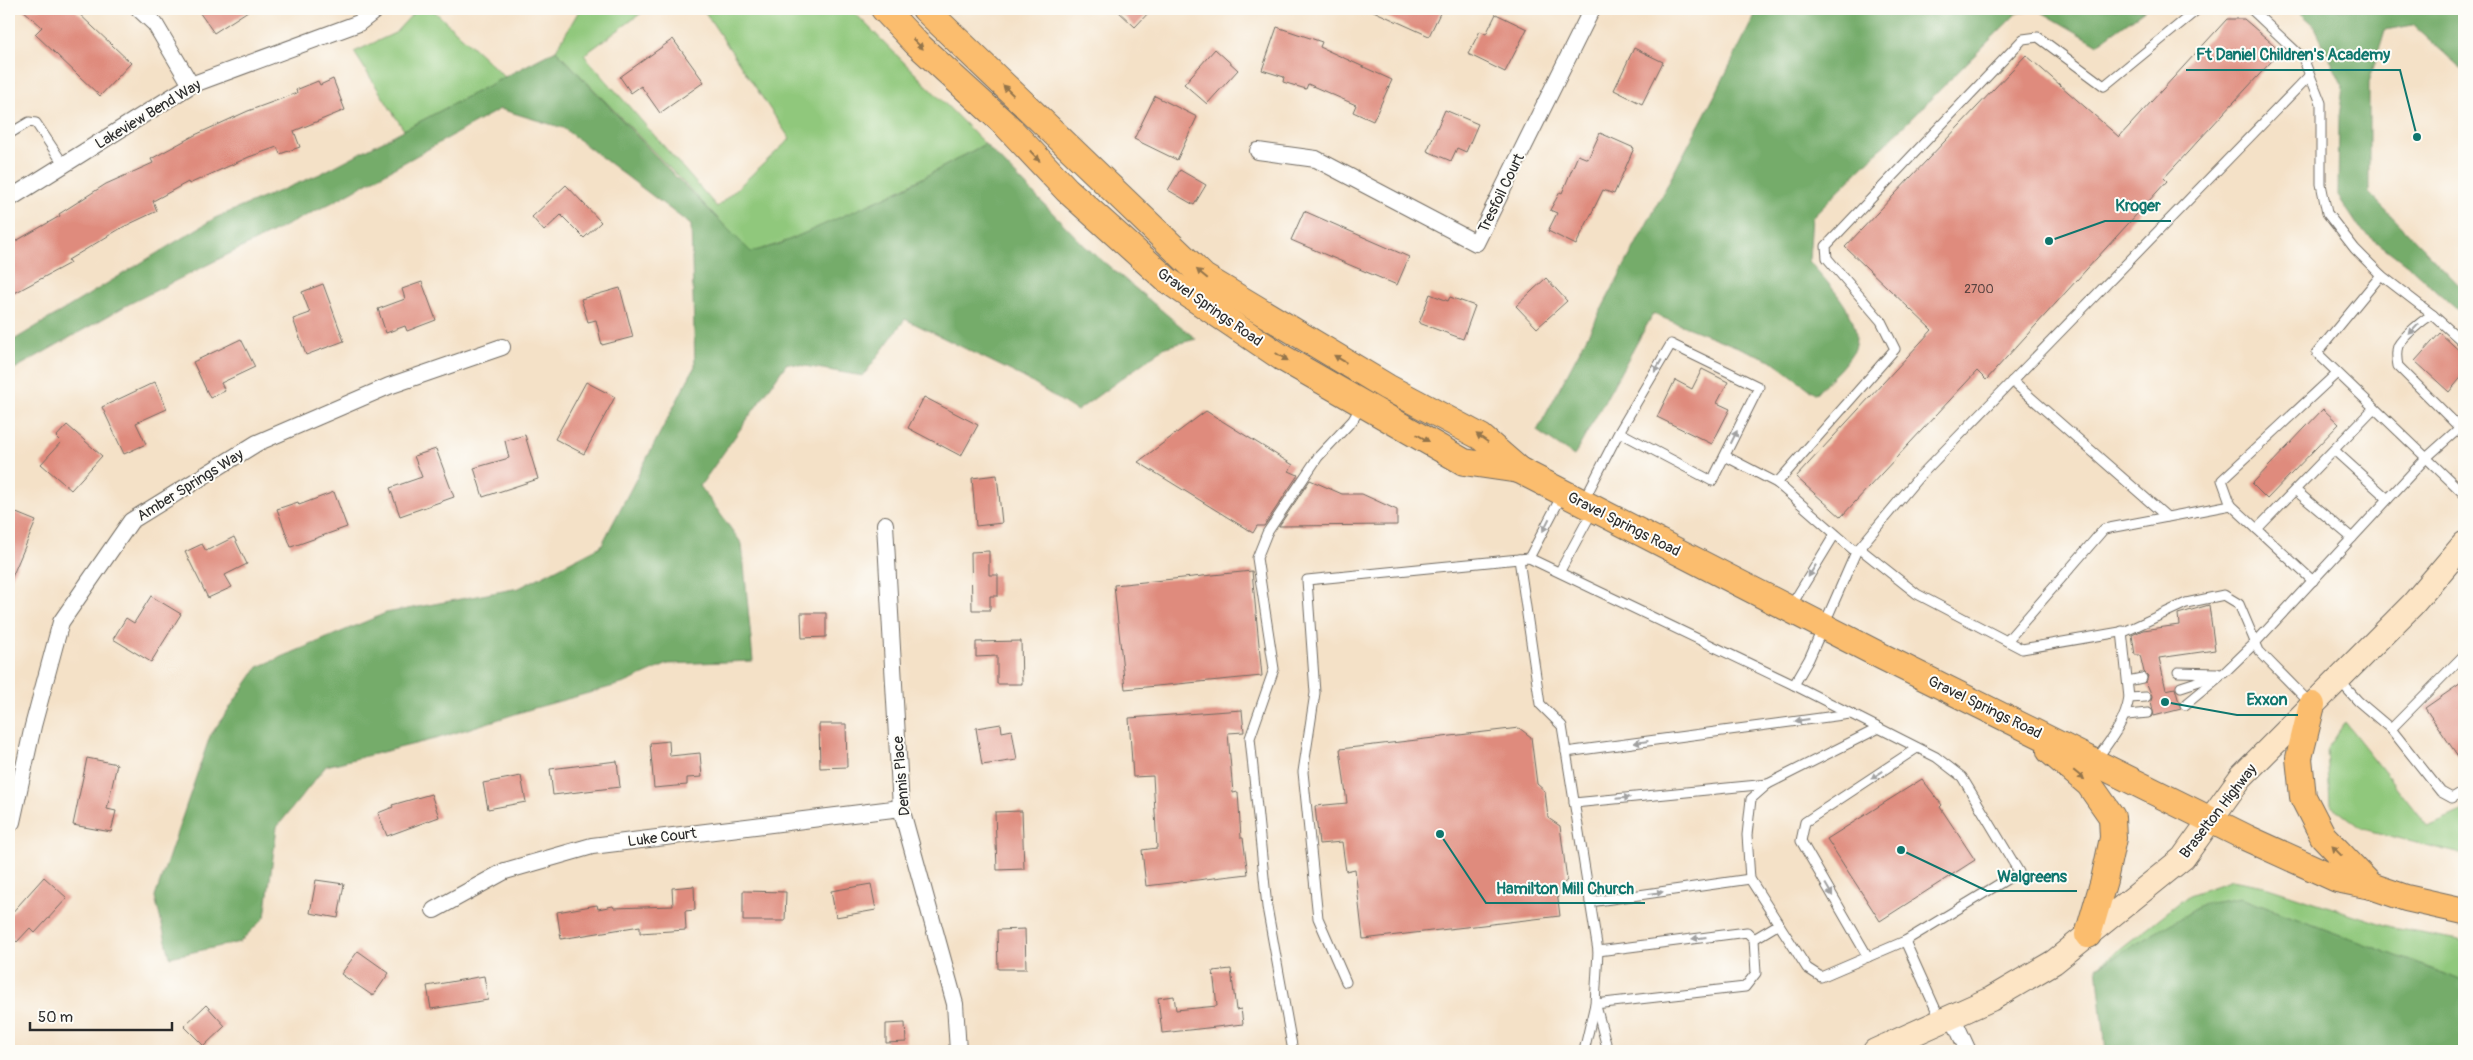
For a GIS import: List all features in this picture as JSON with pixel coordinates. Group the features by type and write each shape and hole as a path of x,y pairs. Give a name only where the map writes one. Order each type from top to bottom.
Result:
{"main road":[{"name":"Gravel Springs Road","path":"884,9 916,43 1007,126 1068,190 1168,280 1281,357 1464,462 1519,470"},
{"name":"Gravel Springs Road","path":"925,9 1204,278 1388,387 1481,437 1519,470 2094,762 2336,879 2371,886 2406,898 2464,911"},
{"name":"Braselton Highway","path":"1875,1051 1991,999 2054,962 2184,858 2241,777 2413,604 2464,544"},
{"path":"2312,705 2299,758 2303,797 2323,836 2371,886"},
{"path":"2015,722 2089,784 2112,817 2113,838 2104,880 2088,935"}],"street":[{"path":"138,9 155,24 191,85"},
{"name":"Lakeview Bend Way","path":"9,199 191,85 359,23 377,9"},
{"name":"Tresfoil Court","path":"1258,151 1316,159 1476,243 1592,9"},
{"name":"Amber Springs Way","path":"9,825 12,822 33,726 61,622 131,521 257,443 388,386 502,347"},
{"name":"Dennis Place","path":"885,524 901,808 954,1004 958,1051"},
{"name":"Luke Court","path":"434,910 505,871 592,846 901,808"},
{"path":"1947,1019 1968,1051"}],"lane":[{"path":"1776,483 1895,349 1881,321 1827,258 1826,246 2022,39 2038,37 2104,86 2198,9"},
{"path":"2251,9 2303,58 2321,103 2321,184 2326,213 2355,249 2381,275 2433,315 2464,343"},
{"path":"1794,685 1809,659 1858,550 1918,478 2310,75"},
{"path":"9,134 29,122 36,123 64,165"},
{"path":"2381,275 2316,354 2464,494"},
{"path":"2184,706 2224,673 2255,643 2426,458 2462,426 2398,366 2398,346 2426,317 2433,315"},
{"path":"1529,558 1580,501 1619,432 1671,344 1759,387 1712,481 1619,432"},
{"path":"2313,580 2231,505 2222,480 2337,373"},
{"path":"2012,381 2168,517"},
{"path":"1293,1051 1267,907 1250,738 1274,670 1257,558 1267,533 1318,457 1353,420 1363,404"},
{"path":"2258,530 2374,408"},
{"path":"2334,450 2388,499"},
{"path":"1725,456 1776,483 1835,534 1917,594 2022,649 2122,631 2186,603 2224,595 2239,604 2258,651 2312,705"},
{"path":"2295,490 2352,538"},
{"path":"1560,571 1580,501"},
{"path":"2007,641 2104,529 2231,505"},
{"path":"1789,608 1835,534"},
{"path":"1346,982 1318,918 1303,772 1315,693 1307,580 1529,558 1560,571 1794,685 1879,728 1917,748 1936,757 1962,777 2019,872 1905,941 1821,977 1807,968 1750,879 1747,835 1751,799 1768,784 1879,728"},
{"path":"1519,559 1540,704 1562,726 1598,950 1595,1004 1584,1051"},
{"path":"2094,762 2127,715 2129,698 2122,631"},
{"path":"2391,729 2464,655"},
{"path":"2178,672 2224,673"},
{"path":"2181,687 2224,673"},
{"path":"2128,682 2142,678"},
{"path":"2338,679 2358,701 2391,729 2441,792 2452,798 2464,791"},
{"path":"2129,698 2146,697"},
{"path":"2127,715 2148,713"},
{"path":"1566,752 1850,714"},
{"path":"1868,957 1801,841 1805,822 1917,748"},
{"path":"1574,803 1768,784"},
{"path":"1590,902 1750,879"},
{"path":"1754,939 1779,924"},
{"path":"1595,1004 1744,987 1756,973 1754,939 1747,932 1598,950"},
{"path":"1905,941 1947,1019"},
{"path":"1595,1004 1608,1051"}],"green space":[{"path":"417,9 432,9 505,77 404,130 354,52 395,33"},
{"path":"580,9 647,9 584,55 717,207 790,139 703,9 851,9 985,144 871,205 782,243 751,253 556,50"},
{"path":"1758,9 2146,9 2097,44 2038,10 2017,13 1812,217 1809,261 1844,304 1851,316 1856,341 1848,359 1816,394 1771,360 1653,314 1574,456 1537,431 1716,93"},
{"path":"2296,9 2450,9 2464,18 2464,71 2413,25 2385,30 2369,82 2369,193 2464,290 2464,316 2411,268 2360,229 2338,196 2339,117 2343,86 2313,24"},
{"path":"556,50 670,171 751,252 780,244 899,191 985,144 1086,247 1196,339 1165,347 1077,411 1023,377 905,319 863,376 787,363 700,486 742,544 753,661 668,664 625,683 531,709 439,738 326,766 277,827 265,917 240,942 170,957 155,897 210,736 258,667 386,613 519,588 601,546 695,366 691,225 563,128 500,109 335,201 129,304 9,372 9,343 215,218 320,174"},
{"path":"2345,722 2428,827 2464,811 2464,855 2363,829 2330,804 2327,749"},
{"path":"2232,880 2265,886 2398,929 2464,941 2464,981 2097,967 2189,895"},
{"path":"2241,898 2464,981 2464,1051 2106,1051 2097,967 2204,904"}],"building":[{"path":"22,9 74,9 131,63 100,96 35,34 42,27"},
{"path":"197,9 251,9 214,33"},
{"path":"1116,9 1152,9 1135,27"},
{"path":"1369,9 1442,9 1429,36"},
{"path":"1496,14 1527,29 1505,72 1468,54 1480,31 1486,34"},
{"path":"2227,19 2244,19 2281,51 2164,178 2167,181 1986,380 1977,371 1841,517 1796,477 1932,330 1845,247 2026,55 2119,137"},
{"path":"1277,27 1322,42 1320,47 1392,80 1373,121 1353,112 1356,105 1308,84 1306,89 1283,82 1284,77 1262,70"},
{"path":"673,39 704,82 660,113 641,86 631,93 620,77"},
{"path":"1634,48 1663,62 1642,104 1614,90"},
{"path":"1215,49 1238,70 1207,104 1184,84"},
{"path":"333,79 345,110 294,131 300,147 280,154 277,147 249,157 189,184 188,182 153,201 157,211 123,227 68,260 70,263 9,296 9,245 60,216 59,214 106,184 153,163 151,159 195,135 248,111 297,93 296,90 318,81 320,85"},
{"path":"1155,96 1197,117 1177,160 1134,139"},
{"path":"1445,110 1478,124 1466,152 1457,148 1451,161 1427,151"},
{"path":"1600,133 1634,148 1614,194 1603,190 1576,245 1548,231 1557,213 1550,210 1560,192 1562,193 1578,155 1588,159"},
{"path":"1180,170 1206,185 1194,205 1168,190"},
{"path":"566,185 601,222 584,238 561,215 544,231 532,217"},
{"path":"1304,211 1409,257 1397,285 1291,240"},
{"path":"1546,278 1567,301 1537,328 1516,306"},
{"path":"422,282 436,320 407,331 405,326 386,333 378,309 405,299 402,289"},
{"path":"323,284 344,341 306,355 293,319 310,313 302,292"},
{"path":"620,288 633,337 602,345 596,320 588,322 581,299"},
{"path":"1430,294 1448,301 1450,297 1475,306 1463,339 1419,323"},
{"path":"2440,333 2464,355 2464,374 2449,392 2415,361"},
{"path":"241,339 255,367 221,383 225,391 210,398 193,362"},
{"path":"1702,369 1728,382 1717,403 1730,409 1712,444 1657,417 1675,380 1692,389"},
{"path":"155,382 167,409 136,423 146,444 124,454 102,407"},
{"path":"586,382 615,397 584,454 555,439"},
{"path":"924,397 978,425 961,456 908,428"},
{"path":"2323,409 2339,424 2267,499 2252,484"},
{"path":"1206,411 1293,465 1289,471 1298,475 1264,526 1257,526 1253,533 1138,462"},
{"path":"67,425 102,456 71,490 41,464 61,442 56,437"},
{"path":"525,435 538,479 483,497 474,468 509,458 505,441"},
{"path":"436,449 454,497 400,516 390,488 422,477 414,456"},
{"path":"997,475 1002,523 976,526 972,478"},
{"path":"1310,480 1342,494 1362,494 1397,510 1397,525 1279,526"},
{"path":"334,492 347,527 291,547 277,509 298,502 299,505"},
{"path":"9,510 36,521 9,584"},
{"path":"234,537 247,564 225,575 232,587 208,598 185,552 202,544 206,551"},
{"path":"989,551 989,575 998,575 998,596 990,596 990,610 972,610 971,552"},
{"path":"1252,571 1262,676 1125,689 1114,585"},
{"path":"151,596 181,614 151,662 113,639 126,618 134,623"},
{"path":"2209,605 2215,650 2159,658 2166,690 2175,688 2181,709 2154,716 2152,696 2146,682 2148,676 2144,672 2140,655 2135,655 2132,635 2143,630 2179,625 2178,614"},
{"path":"801,613 826,613 826,637 802,638"},
{"path":"1021,641 1022,684 997,684 997,656 976,657 976,642"},
{"path":"2464,681 2464,765 2425,708"},
{"path":"1242,710 1244,732 1228,733 1233,793 1238,792 1241,838 1243,838 1248,874 1146,886 1142,850 1157,848 1153,776 1133,777 1129,718"},
{"path":"819,724 846,724 847,767 820,768"},
{"path":"1001,724 1002,732 1012,730 1017,760 982,765 976,728"},
{"path":"1519,728 1531,737 1537,784 1545,791 1548,818 1560,826 1567,880 1557,892 1560,916 1363,939 1355,869 1346,871 1342,842 1319,844 1315,806 1347,803 1340,749"},
{"path":"669,741 670,756 700,753 702,777 687,778 687,785 654,788 650,743"},
{"path":"87,758 117,764 107,809 116,811 111,832 73,825"},
{"path":"617,761 620,787 553,795 550,769"},
{"path":"521,776 526,802 488,809 483,783"},
{"path":"1922,779 1942,805 1940,807 1975,860 1880,921 1827,839"},
{"path":"431,794 439,817 387,836 378,813 393,807 392,805"},
{"path":"1022,811 1024,869 997,870 995,812"},
{"path":"44,877 67,898 35,933 30,928 17,942 9,935 9,916"},
{"path":"316,880 344,884 338,918 310,913"},
{"path":"871,884 876,910 836,917 831,891"},
{"path":"694,886 695,910 685,911 686,930 640,933 640,926 561,939 557,912 597,905 598,909 613,906 614,908 673,906 672,888"},
{"path":"743,891 786,892 785,921 743,921"},
{"path":"1025,929 1026,969 998,969 997,930"},
{"path":"358,951 389,973 373,996 341,974"},
{"path":"1231,969 1236,1010 1241,1009 1243,1024 1162,1033 1158,998 1174,996 1176,1010 1217,1006 1213,971"},
{"path":"484,976 488,1000 431,1009 427,986"},
{"path":"206,1005 225,1026 204,1046 184,1026"},
{"path":"905,1023 906,1042 886,1043 886,1024"}],"place":[{"name":"Ft Daniel Children's Academy","path":"2417,137"},
{"name":"Kroger","path":"2049,241"},
{"name":"Exxon","path":"2165,702"},
{"name":"Hamilton Mill Church","path":"1440,834"},
{"name":"Walgreens","path":"1901,850"}]}
